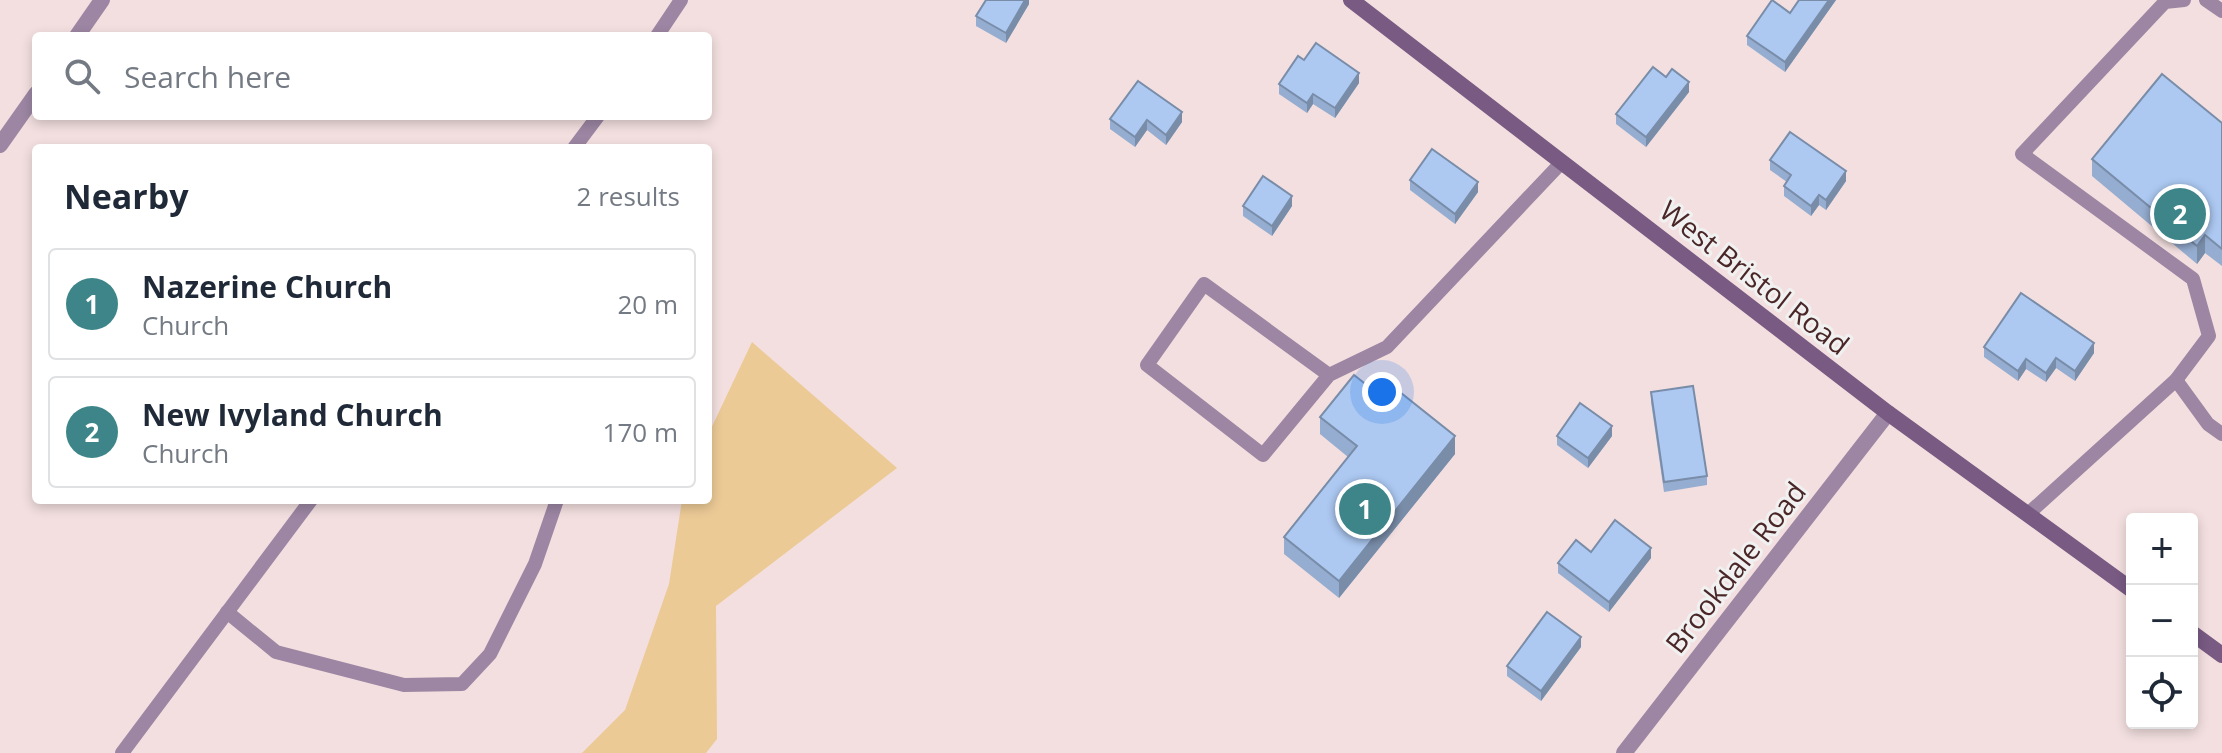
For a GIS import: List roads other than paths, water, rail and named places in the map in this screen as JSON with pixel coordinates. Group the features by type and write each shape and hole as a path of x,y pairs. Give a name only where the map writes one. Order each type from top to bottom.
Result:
{"main road":[{"name":"West Bristol Road","path":"1351,0 1888,413 2126,586"},
{"path":"2198,637 2222,655"}],"street":[{"path":"80,32 102,0"},
{"path":"0,145 32,100"},
{"name":"Brookdale Road","path":"1624,753 1888,413"}],"lane":[{"path":"660,32 681,0"},
{"path":"2028,514 2176,380 2209,336 2193,279 2022,154 2165,2 2184,0"},
{"path":"2206,0 2222,11"},
{"path":"577,144 595,120"},
{"path":"1329,375 1204,284 1147,365 1263,455 1329,375 1387,347 1562,162"},
{"path":"2176,380 2208,424 2222,434"},
{"path":"122,753 308,504"},
{"path":"227,612 276,652 404,685 462,684 490,654 535,564 556,504"}],"place":[{"name":"New Ivyland Church","path":"2180,214"},
{"name":"Nazerine Church","path":"1365,509"}]}
